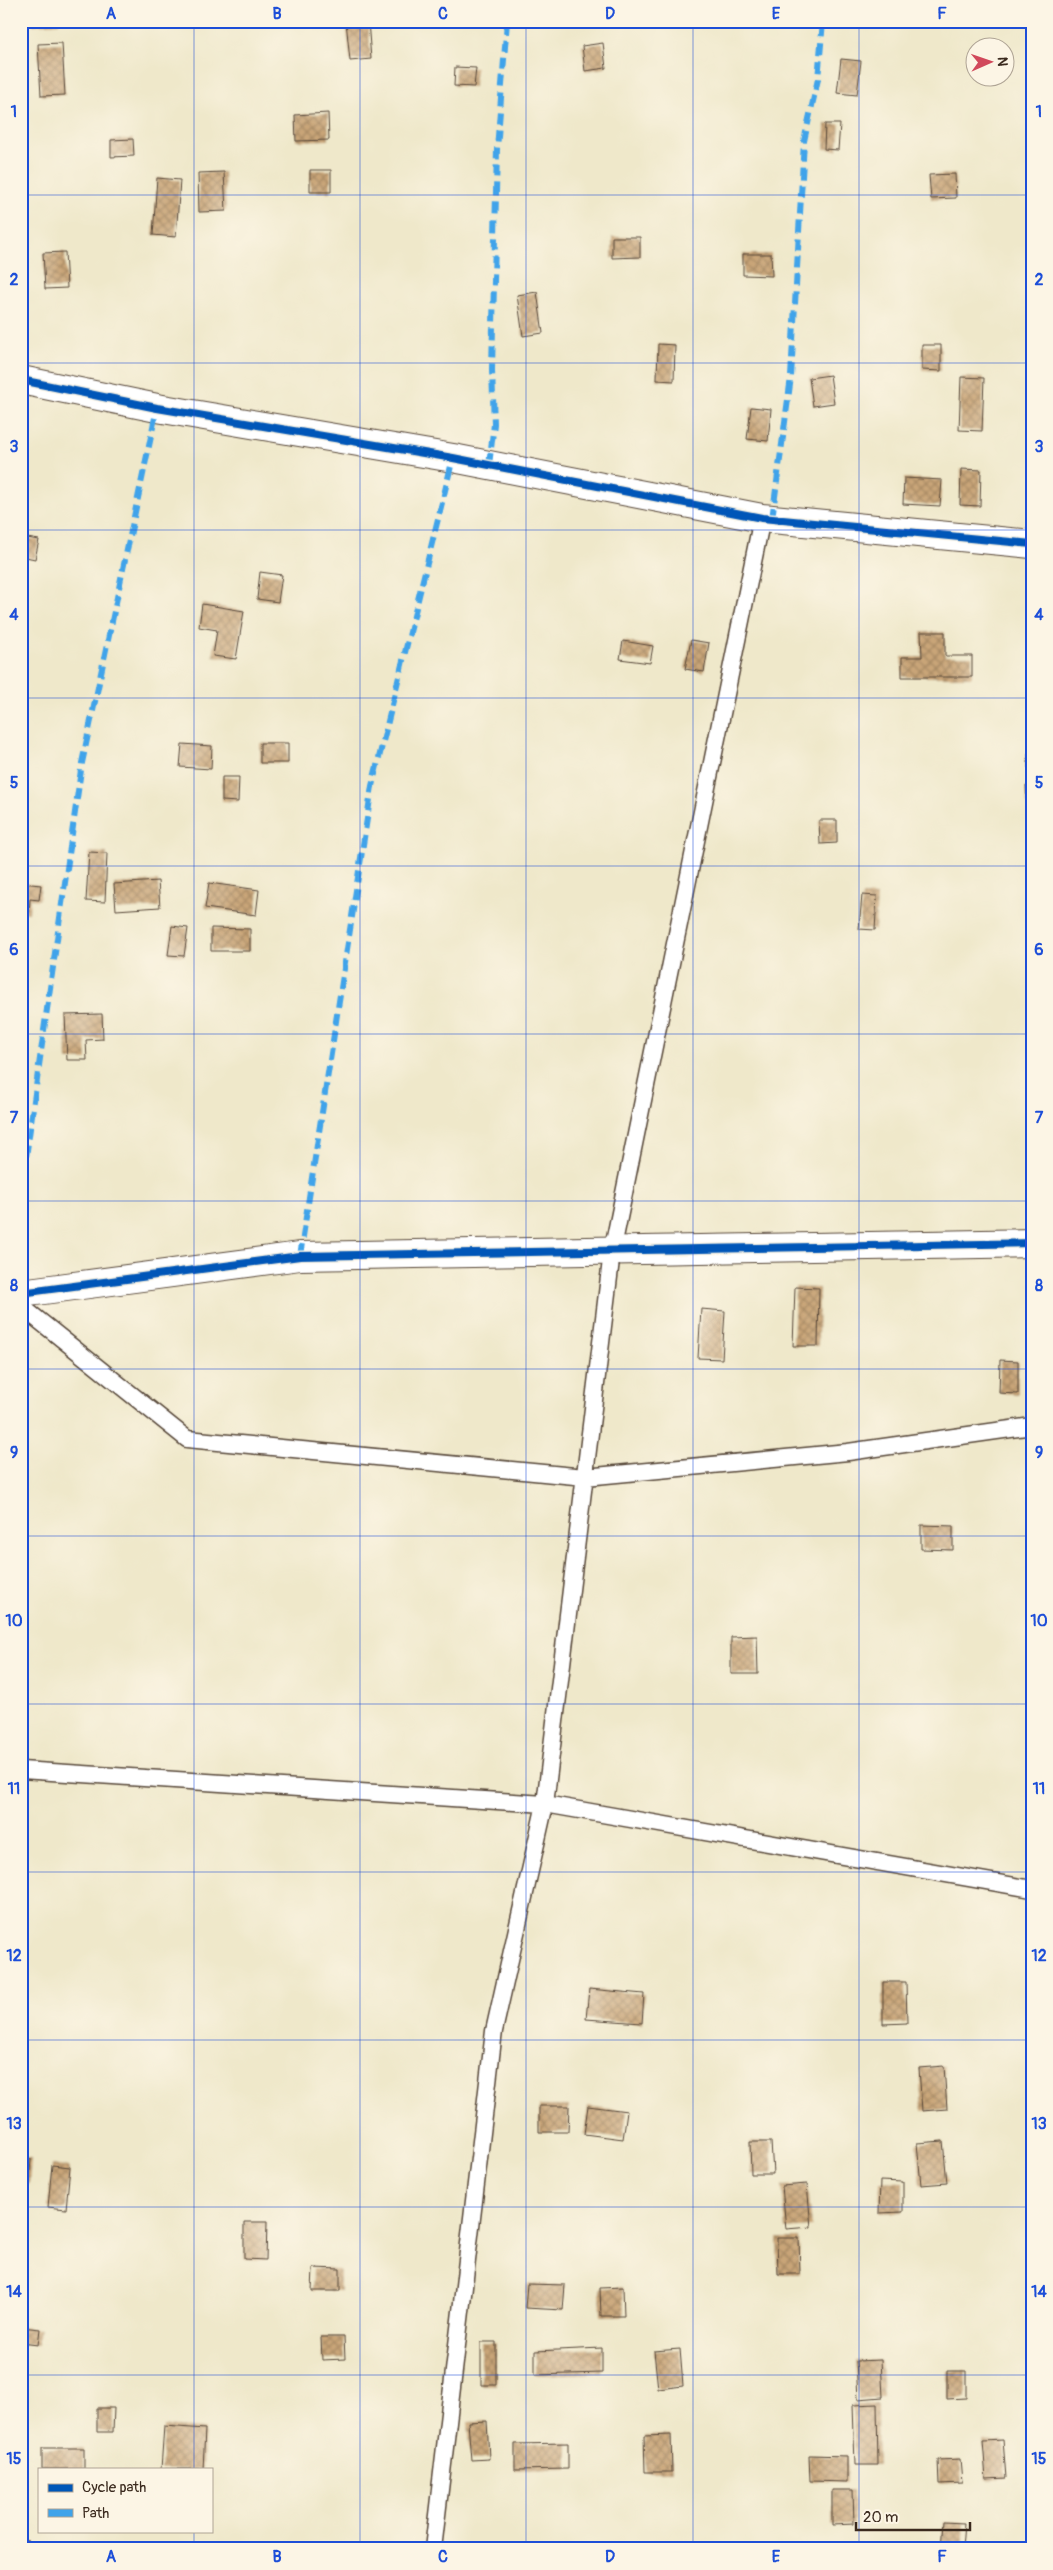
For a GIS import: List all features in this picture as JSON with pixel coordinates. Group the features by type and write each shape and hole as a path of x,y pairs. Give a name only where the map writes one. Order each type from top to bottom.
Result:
{"street":[{"path":"21,380 157,408 453,458 762,518 1032,544"},
{"path":"21,1293 300,1256 612,1252 1032,1243"}],"lane":[{"path":"432,2549 494,2031 545,1804 612,1252 762,518"},
{"path":"21,1306 187,1439 585,1477 848,1452 1032,1426"},
{"path":"21,1770 545,1804 1032,1888"}],"building":[{"path":"33,21 59,21 59,23 33,25"},
{"path":"346,21 368,21 371,59 350,61"},
{"path":"62,43 65,95 41,96 38,44"},
{"path":"603,43 606,68 585,71 582,46"},
{"path":"841,59 861,61 857,95 837,93"},
{"path":"455,67 476,68 474,87 454,86"},
{"path":"328,113 329,140 296,141 295,115"},
{"path":"825,124 840,124 838,150 824,149"},
{"path":"133,139 134,156 111,157 111,140"},
{"path":"310,170 331,170 331,192 310,192"},
{"path":"224,172 226,211 199,212 198,173"},
{"path":"955,174 956,198 931,199 929,175"},
{"path":"157,178 180,180 176,237 153,235"},
{"path":"612,237 640,237 640,257 612,258"},
{"path":"65,252 67,288 45,289 43,253"},
{"path":"743,254 771,254 772,276 743,275"},
{"path":"537,292 543,333 523,336 517,295"},
{"path":"658,344 675,345 674,381 657,380"},
{"path":"922,345 941,345 941,371 922,370"},
{"path":"830,375 834,403 813,406 809,378"},
{"path":"961,377 984,378 982,431 959,430"},
{"path":"751,407 771,409 768,441 747,439"},
{"path":"961,469 981,470 980,506 960,505"},
{"path":"904,478 942,480 940,506 903,504"},
{"path":"21,497 29,499 22,535 21,534"},
{"path":"21,537 39,540 35,559 21,556"},
{"path":"260,572 282,575 278,602 257,599"},
{"path":"202,604 244,611 236,659 213,656 217,630 199,627"},
{"path":"921,632 945,632 945,656 972,656 972,677 902,677 902,657 922,657"},
{"path":"691,640 709,643 704,672 685,669"},
{"path":"623,641 653,646 650,663 620,659"},
{"path":"260,743 288,743 288,763 260,763"},
{"path":"182,744 212,746 211,769 180,767"},
{"path":"1028,753 1032,753 1032,768 1028,768"},
{"path":"222,777 239,777 238,802 222,801"},
{"path":"1026,786 1032,786 1032,843 1029,843"},
{"path":"819,820 837,820 837,843 820,844"},
{"path":"89,852 107,853 105,902 86,901"},
{"path":"158,881 160,907 116,910 114,884"},
{"path":"21,883 41,885 39,900 30,899 29,913 21,912"},
{"path":"209,883 259,890 256,915 205,908"},
{"path":"862,895 877,896 875,930 859,929"},
{"path":"172,926 188,928 184,956 168,955"},
{"path":"211,928 250,929 250,951 211,951"},
{"path":"102,1014 103,1039 86,1040 87,1060 67,1060 65,1015"},
{"path":"795,1287 819,1288 818,1346 793,1346"},
{"path":"701,1309 725,1311 722,1359 698,1358"},
{"path":"1000,1360 1018,1361 1018,1394 999,1393"},
{"path":"921,1525 953,1526 953,1550 921,1549"},
{"path":"757,1636 758,1674 731,1674 731,1637"},
{"path":"883,1982 906,1982 907,2023 883,2024"},
{"path":"589,1989 644,1994 642,2023 586,2019"},
{"path":"944,2066 947,2109 922,2111 919,2068"},
{"path":"539,2106 569,2106 568,2132 539,2132"},
{"path":"588,2106 627,2111 623,2139 584,2134"},
{"path":"943,2141 947,2183 921,2185 917,2143"},
{"path":"750,2142 771,2142 773,2174 751,2174"},
{"path":"21,2159 31,2159 29,2185 21,2184"},
{"path":"52,2165 70,2167 66,2209 48,2207"},
{"path":"880,2181 903,2182 903,2212 879,2213"},
{"path":"807,2184 811,2227 786,2229 782,2186"},
{"path":"244,2222 267,2222 266,2260 244,2259"},
{"path":"777,2238 799,2238 800,2274 778,2274"},
{"path":"313,2268 340,2269 340,2291 312,2291"},
{"path":"527,2284 565,2285 563,2310 525,2308"},
{"path":"623,2287 624,2316 601,2316 600,2288"},
{"path":"21,2327 40,2329 38,2345 21,2343"},
{"path":"321,2337 344,2337 345,2359 322,2360"},
{"path":"481,2342 496,2342 496,2385 481,2385"},
{"path":"602,2348 602,2373 535,2375 535,2351"},
{"path":"680,2349 683,2386 658,2389 654,2351"},
{"path":"881,2360 883,2397 858,2399 856,2361"},
{"path":"947,2371 966,2371 966,2398 947,2399"},
{"path":"877,2404 878,2465 855,2465 853,2405"},
{"path":"97,2408 114,2408 113,2432 97,2432"},
{"path":"487,2421 489,2459 471,2460 468,2422"},
{"path":"164,2426 205,2429 203,2468 161,2468"},
{"path":"671,2435 672,2472 645,2472 644,2436"},
{"path":"1003,2440 1006,2478 986,2479 983,2441"},
{"path":"568,2443 568,2469 515,2470 515,2444"},
{"path":"42,2448 84,2448 84,2468 42,2468"},
{"path":"809,2455 847,2456 847,2482 810,2481"},
{"path":"960,2459 962,2483 939,2484 938,2460"},
{"path":"832,2490 853,2490 854,2524 832,2525"},
{"path":"943,2522 964,2523 962,2549 941,2549"},
{"path":"21,2539 28,2541 27,2549 21,2549"},
{"path":"270,2545 289,2546 289,2549 270,2549"}],"marked path":[{"path":"489,465 494,424 492,370 497,149 507,21"},
{"path":"772,519 791,377 804,141 818,79 823,21"},
{"path":"21,1192 82,763 157,408"},
{"path":"300,1256 372,786 453,458"}],"cycle path":[{"path":"21,380 157,408 453,458 762,518 1032,544"},
{"path":"21,1293 300,1256 1032,1243"}]}
